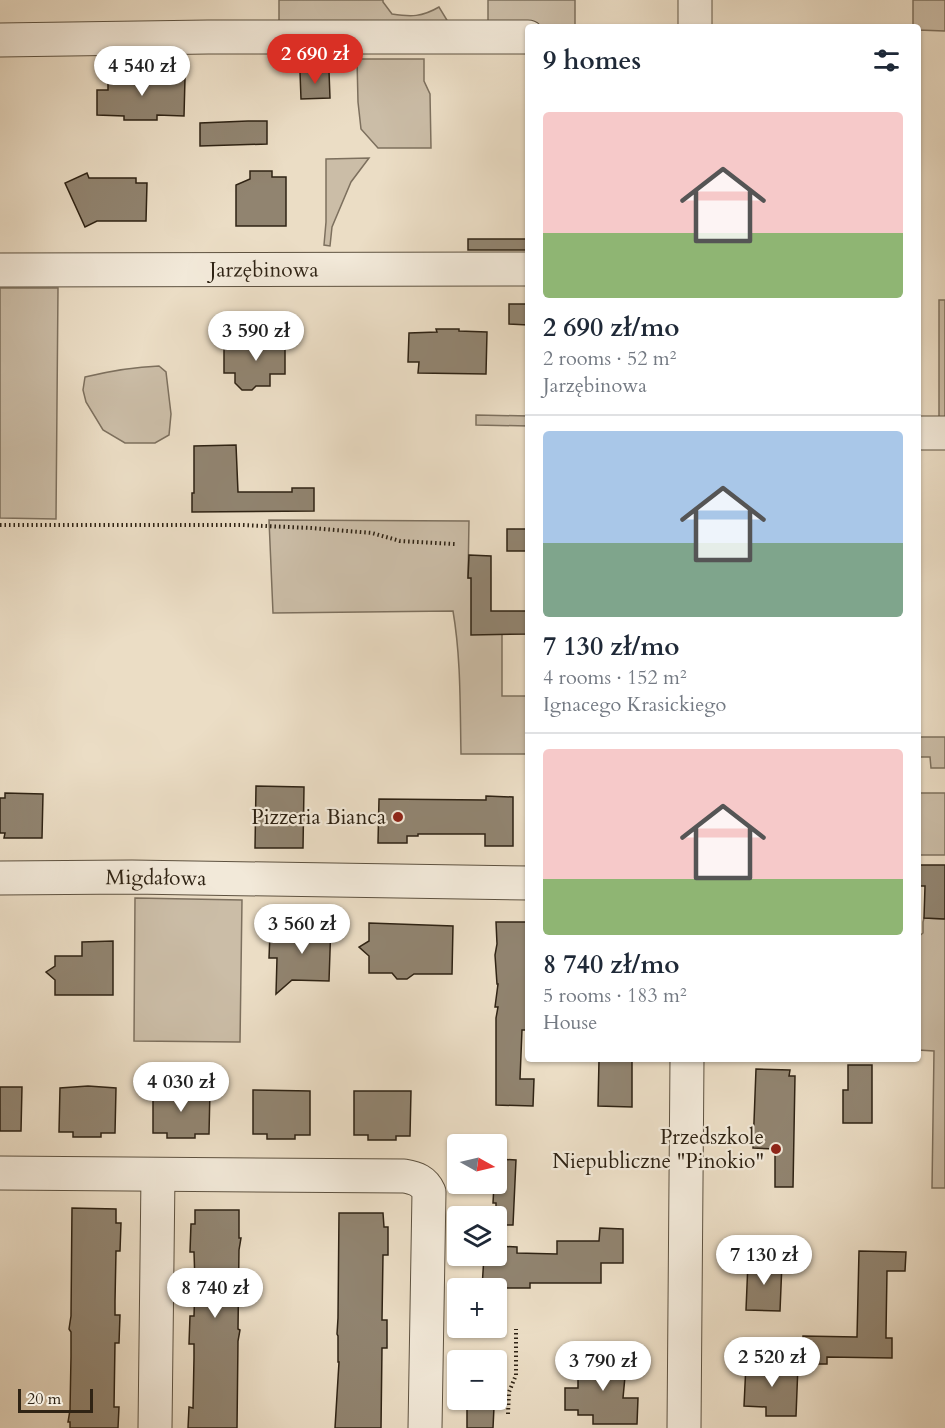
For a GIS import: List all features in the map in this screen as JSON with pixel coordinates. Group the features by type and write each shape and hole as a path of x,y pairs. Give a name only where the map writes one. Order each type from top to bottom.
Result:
{"street":[{"path":"695,0 695,24"},
{"path":"0,40 199,37 525,37"},
{"name":"Jarzębinowa","path":"0,270 525,269"},
{"path":"921,433 945,433"},
{"name":"Migdałowa","path":"0,878 132,877 525,883"},
{"path":"684,1428 687,1062"},
{"path":"0,1173 414,1177 422,1182 429,1192 425,1428"},
{"path":"155,1428 158,1175"}],"path":[{"path":"0,525 242,525 311,528 372,534 400,541 455,544"},
{"path":"508,1414 509,1392 516,1375 516,1329"}],"shaded area":[{"path":"279,0 383,0 392,14 405,16 422,14 439,7 453,30 279,28"},
{"path":"488,0 575,0 575,24 525,24 525,27 488,29"},
{"path":"913,0 945,0 945,31 921,30 921,24 913,24"},
{"path":"357,59 424,59 424,81 430,94 431,148 378,148 361,129"},
{"path":"369,158 351,182 332,227 330,246 324,245 326,159"},
{"path":"0,288 58,288 56,519 0,518"},
{"path":"939,300 945,300 945,417 939,417"},
{"path":"159,366 166,372 171,414 169,435 155,443 125,443 103,430 86,402 83,390 85,377 140,367"},
{"path":"476,415 525,416 525,426 476,425"},
{"path":"269,520 469,521 468,578 471,578 502,634 502,696 525,696 525,754 461,754 459,664 453,611 273,613"},
{"path":"921,737 945,737 945,768 931,768 930,757 921,757"},
{"path":"921,793 945,793 945,855 921,855"},
{"path":"135,898 242,900 240,1042 134,1041"},
{"path":"924,918 945,919 945,1188 932,1188 934,1051 921,1050 921,935"}],"building":[{"path":"329,71 330,98 301,99 300,72"},
{"path":"119,73 143,73 143,78 185,78 184,116 157,115 157,120 124,120 124,116 97,115 97,90 108,90 108,78 119,78"},
{"path":"267,121 267,144 200,146 200,123"},
{"path":"250,171 272,171 272,177 286,177 286,226 236,226 236,185 250,179"},
{"path":"87,173 89,178 136,178 136,183 147,183 146,221 97,221 85,227 65,183"},
{"path":"468,239 525,239 525,250 468,250"},
{"path":"509,304 525,304 525,325 509,324"},
{"path":"436,329 487,332 486,374 418,373 419,362 408,362 409,333 437,332"},
{"path":"260,334 285,335 285,374 270,374 270,386 256,386 252,390 242,390 235,383 235,373 224,373 224,346 260,346"},
{"path":"236,445 238,492 292,492 292,488 314,488 314,511 192,512 194,446"},
{"path":"507,529 525,529 525,551 507,551"},
{"path":"469,555 491,556 491,611 525,611 525,634 471,635 471,578 468,578"},
{"path":"256,786 304,787 303,848 255,848"},
{"path":"5,793 43,794 42,838 4,838 5,833 0,833 0,798 5,798"},
{"path":"486,796 513,797 513,846 485,846 485,834 418,834 418,836 407,836 407,843 378,843 379,799 486,800"},
{"path":"921,865 945,865 945,919 924,918 925,886 921,886"},
{"path":"306,922 331,923 329,981 292,980 276,994 277,958 269,958 270,933 306,935"},
{"path":"496,922 525,922 525,1030 522,1030 520,1079 534,1079 533,1106 496,1105 498,1007 495,1007 498,984 495,955"},
{"path":"369,923 453,926 452,974 414,974 407,979 397,979 392,973 369,973 369,956 359,947 369,941"},
{"path":"113,941 113,995 55,995 55,980 46,972 55,966 55,956 82,956 82,942"},
{"path":"599,1062 632,1062 632,1107 598,1106"},
{"path":"848,1065 872,1065 872,1123 843,1123 843,1090 848,1090"},
{"path":"756,1069 790,1070 789,1076 795,1076 793,1187 775,1187 775,1149 753,1148"},
{"path":"88,1086 116,1088 115,1133 101,1133 101,1137 73,1137 73,1132 59,1132 60,1088"},
{"path":"0,1087 22,1087 21,1131 0,1131"},
{"path":"153,1089 210,1090 209,1134 195,1134 195,1138 167,1138 167,1133 153,1133"},
{"path":"253,1090 310,1091 310,1135 295,1135 295,1139 267,1139 267,1134 253,1134"},
{"path":"354,1091 411,1091 410,1136 396,1136 396,1140 368,1140 368,1135 354,1135"},
{"path":"507,1160 516,1160 513,1225 507,1225 507,1206 496,1206 496,1203 493,1203 493,1194 507,1194"},
{"path":"72,1208 116,1209 116,1223 121,1223 120,1251 116,1251 115,1301 115,1315 120,1315 119,1343 115,1343 114,1407 119,1407 118,1428 70,1428 70,1422 68,1422"},
{"path":"195,1210 239,1210 239,1238 241,1238 237,1428 188,1428 189,1407 193,1408 194,1344 189,1344 190,1316 194,1316 194,1252 190,1252 191,1224 195,1224"},
{"path":"339,1213 383,1213 384,1227 388,1227 388,1255 383,1255 382,1320 387,1320 387,1348 382,1348 381,1428 335,1428 339,1362 337,1334"},
{"path":"600,1228 623,1229 623,1263 601,1263 601,1283 530,1283 530,1288 507,1288 507,1278 483,1278 483,1266 507,1266 507,1247 517,1247 517,1253 557,1254 557,1241 599,1241"},
{"path":"859,1251 906,1252 905,1271 887,1271 886,1338 892,1338 892,1358 827,1357 827,1364 802,1364 803,1336 857,1337"},
{"path":"748,1262 782,1263 780,1311 746,1310"},
{"path":"583,1355 627,1355 623,1398 638,1398 637,1424 593,1424 593,1415 578,1415 578,1410 565,1410 565,1388 578,1388 578,1374 583,1374"},
{"path":"746,1364 798,1365 796,1416 766,1416 766,1407 744,1406"},
{"path":"467,1410 494,1410 493,1428 467,1428"}],"place":[{"name":"Pizzeria Bianca","path":"398,817"},
{"name":"Przedszkole Niepubliczne \"Pinokio\"","path":"776,1149"}]}
